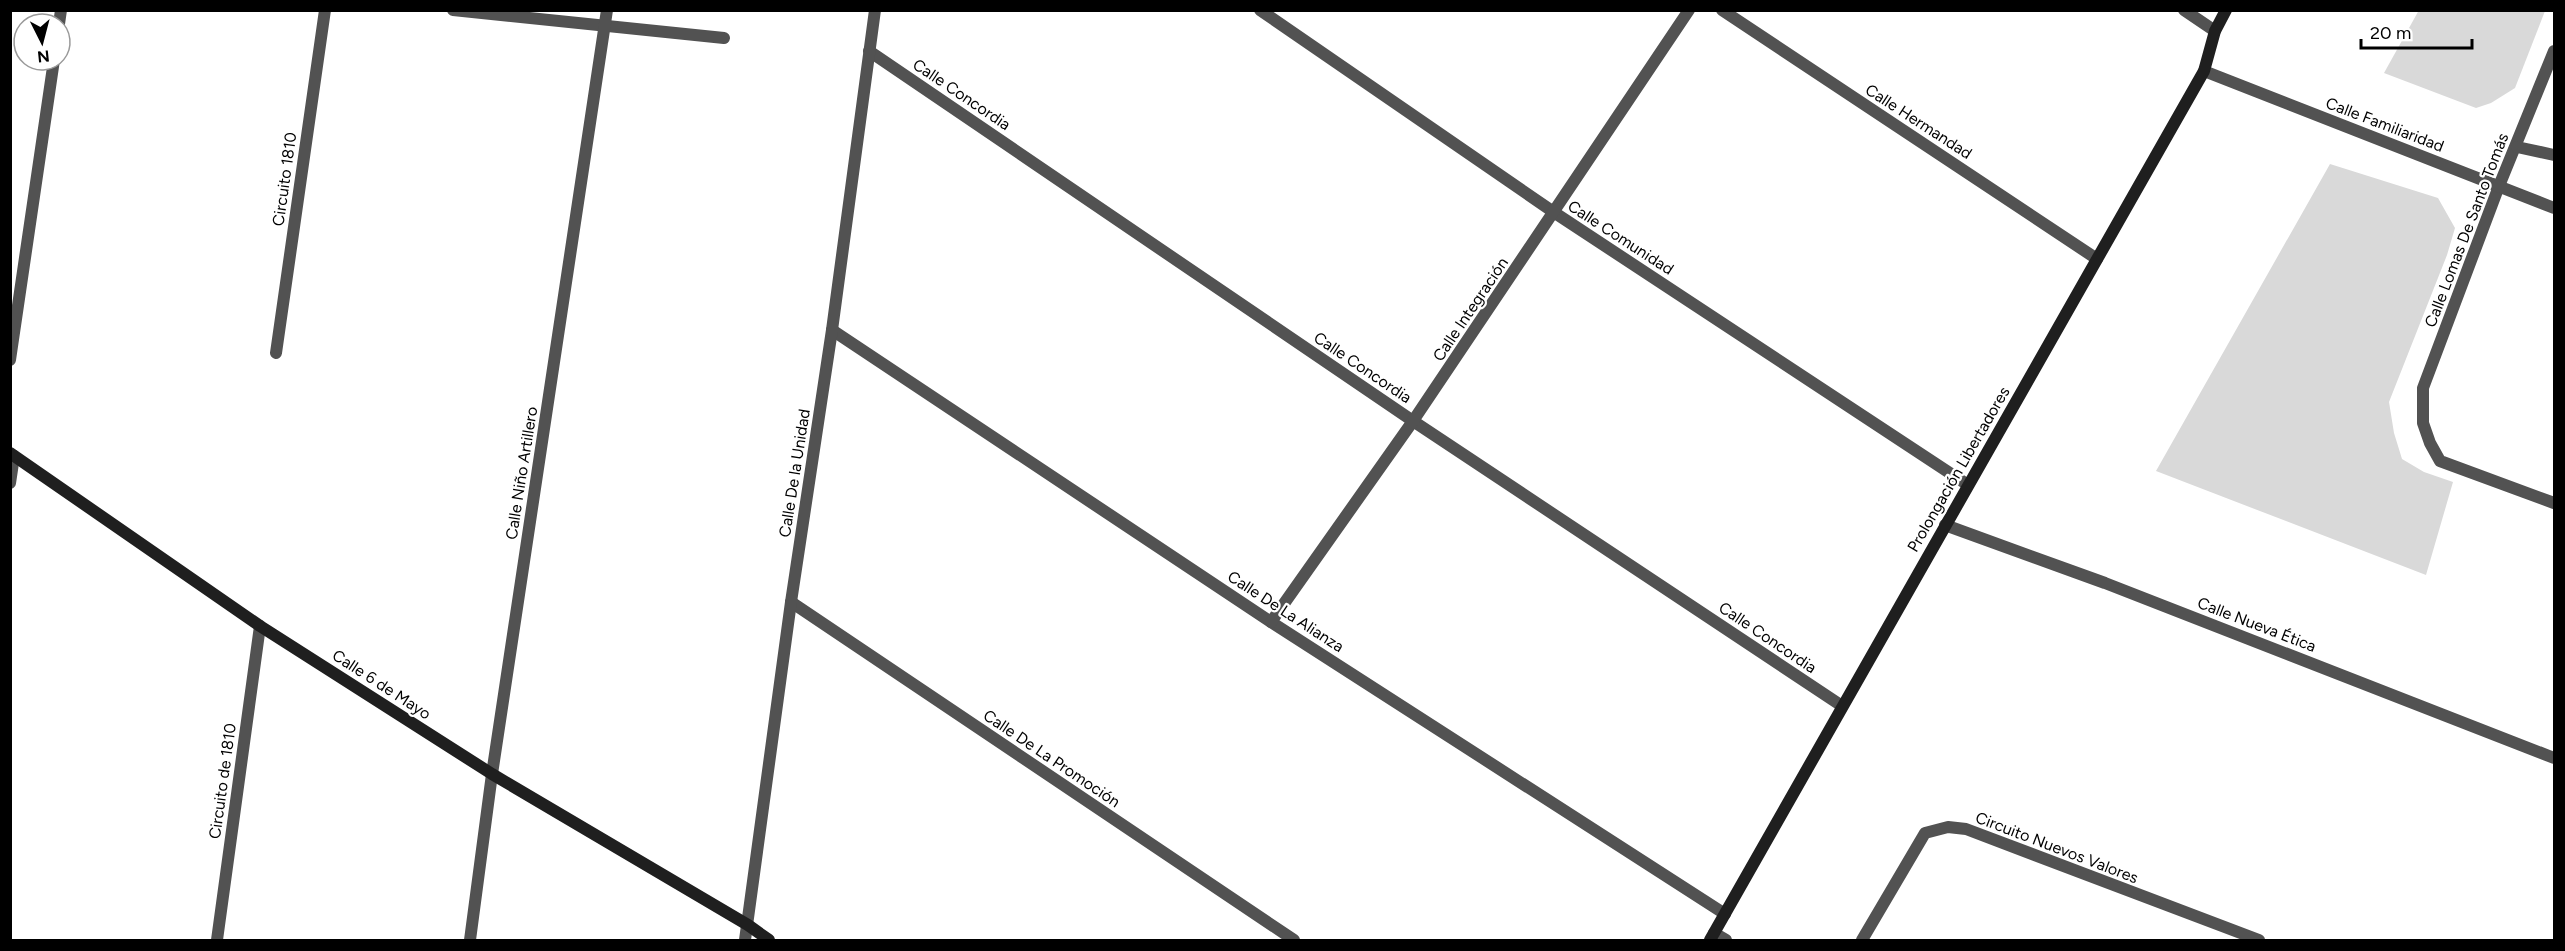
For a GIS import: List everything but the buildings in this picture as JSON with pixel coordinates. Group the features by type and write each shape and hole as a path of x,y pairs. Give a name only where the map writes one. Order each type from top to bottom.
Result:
{"street":[{"name":"Circuito 1810","path":"276,353 325,10"},
{"path":"453,10 724,38"},
{"name":"Calle Niño Artillero","path":"470,940 492,774 607,10"},
{"name":"Calle De la Unidad","path":"745,940 875,10"},
{"name":"Calle Comunidad","path":"1260,10 1555,213 1968,485"},
{"name":"Calle Integración","path":"1271,622 1413,421 1555,213 1689,10"},
{"name":"Calle Hermandad","path":"1722,10 2097,258"},
{"path":"2184,10 2215,32"},
{"name":"Prolongación Libertadores","path":"1712,937 2204,71 2215,32 2226,10"},
{"name":"Calle Concordia","path":"869,51 1413,421 1842,706"},
{"name":"Calle Lomas De Santo Tomás","path":"2554,51 2517,147 2499,186 2423,388 2423,423 2440,461 2554,503"},
{"name":"Calle Familiaridad","path":"2204,71 2554,208"},
{"path":"10,360 52,72"},
{"path":"2517,147 2554,155"},
{"name":"Calle De La Alianza","path":"832,330 1271,622 1725,914"},
{"path":"10,483 12,455"},
{"name":"Calle 6 de Mayo","path":"12,455 260,626 492,774 748,925 769,940"},
{"name":"Calle Nueva Ética","path":"1945,525 2105,583 2554,758"},
{"name":"Calle De La Promoción","path":"791,602 1294,940"},
{"name":"Circuito de 1810","path":"217,940 260,626"},
{"name":"Circuito Nuevos Valores","path":"1862,940 1925,833 1948,827 1966,829 2259,940"},
{"path":"1712,937 1726,940"}],"shaded area":[{"path":"2419,10 2545,11 2515,88 2491,103 2476,108 2384,73"},
{"path":"2330,164 2438,198 2455,228 2447,255 2389,402 2394,433 2402,459 2424,472 2453,482 2426,575 2156,471"}]}
